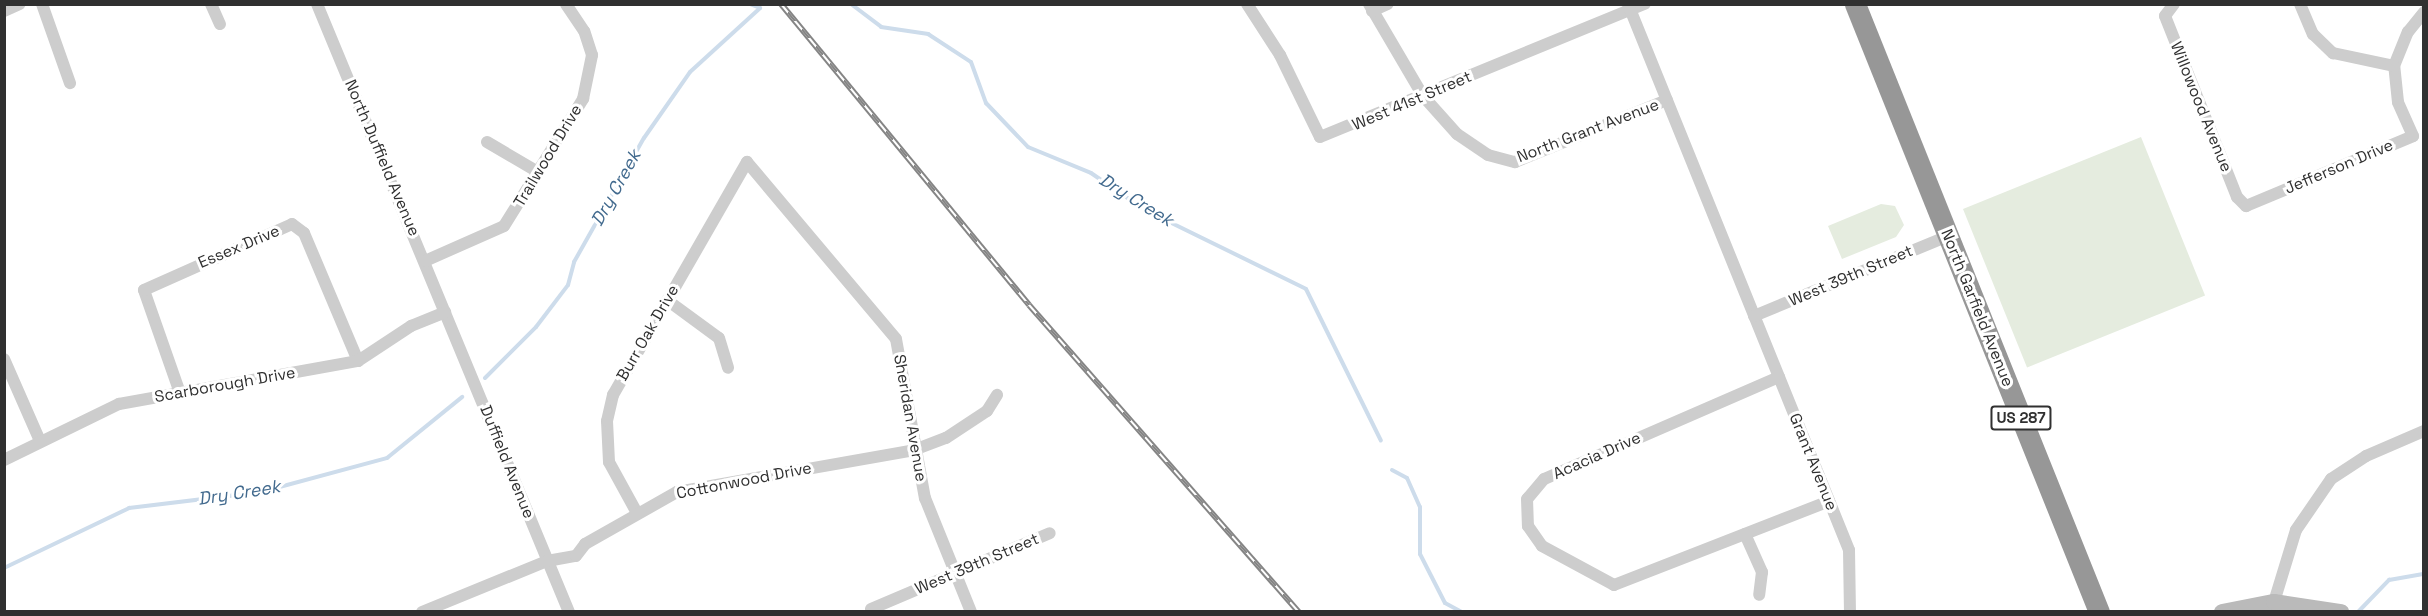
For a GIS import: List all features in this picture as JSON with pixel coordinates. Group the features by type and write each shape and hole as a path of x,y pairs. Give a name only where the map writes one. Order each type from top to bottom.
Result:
{"highway":[{"name":"North Garfield Avenue","path":"1855,4 2099,612"}],"main road":[{"path":"2222,612 2274,602 2340,611"}],"street":[{"path":"4,11 20,4"},
{"path":"42,4 70,84"},
{"path":"211,4 220,24"},
{"name":"North Duffield Avenue","path":"317,4 445,312"},
{"name":"Trailwood Drive","path":"425,261 504,226 586,92 592,70 586,34 566,4"},
{"name":"West 41st Street","path":"1247,4 1280,55 1320,137 1423,96 1629,7 1644,4"},
{"path":"1370,8 1388,4"},
{"path":"2300,4 2313,34 2332,53 2394,66"},
{"name":"North Grant Avenue","path":"1629,7 1754,316"},
{"name":"Willowood Avenue","path":"2170,7 2240,204"},
{"name":"North Grant Avenue","path":"1370,8 1423,96 1457,134 1488,155 1515,162 1667,100"},
{"name":"Jefferson Drive","path":"2240,204 2413,136 2398,102 2394,66 2408,32 2424,12"},
{"path":"487,142 538,172"},
{"name":"Burr Oak Drive","path":"637,513 609,462 607,421 620,382 747,162"},
{"name":"Sheridan Avenue","path":"747,162 891,330 899,349 914,450 925,498 971,612"},
{"name":"Essex Drive","path":"180,393 144,290 292,224 304,233 358,361"},
{"name":"West 39th Street","path":"1754,316 1948,236"},
{"path":"667,300 719,338 728,369"},
{"name":"Scarborough Drive","path":"4,460 119,404 358,361 411,326 445,312"},
{"name":"Duffield Avenue","path":"445,312 569,612"},
{"name":"Grant Avenue","path":"1754,316 1829,501 1853,568 1850,612"},
{"path":"4,359 40,441"},
{"name":"Acacia Drive","path":"1779,377 1552,475 1537,485 1525,507 1528,526 1542,546 1614,585 1829,501"},
{"name":"Cottonwood Drive","path":"422,612 547,561 576,556 637,513 691,488 914,450 979,416 997,395"},
{"path":"2274,602 2296,530 2331,479 2366,456 2424,430"},
{"name":"West 39th Street","path":"871,609 1050,533"},
{"path":"1745,534 1762,572 1758,595"}],"shaded area":[{"path":"2141,137 2205,296 2027,367 1963,209"},
{"path":"1881,204 1895,206 1904,225 1896,237 1842,259 1828,226"}],"waterway":[{"name":"Dry Creek","path":"485,378 536,327 568,285 574,262 644,138 690,72 760,8 750,4"},
{"name":"Dry Creek","path":"851,4 881,27 928,34 971,62 986,103 1028,147 1091,173 1145,210 1306,289 1381,441"},
{"name":"Dry Creek","path":"4,568 129,508 261,492 387,458 462,397"},
{"name":"Dry Creek","path":"1392,470 1407,478 1420,507 1420,554 1445,603 1462,612"},
{"name":"Dry Creek","path":"2358,612 2389,580 2424,574"}],"railway":[{"path":"781,4 1029,305 1299,612"}]}
